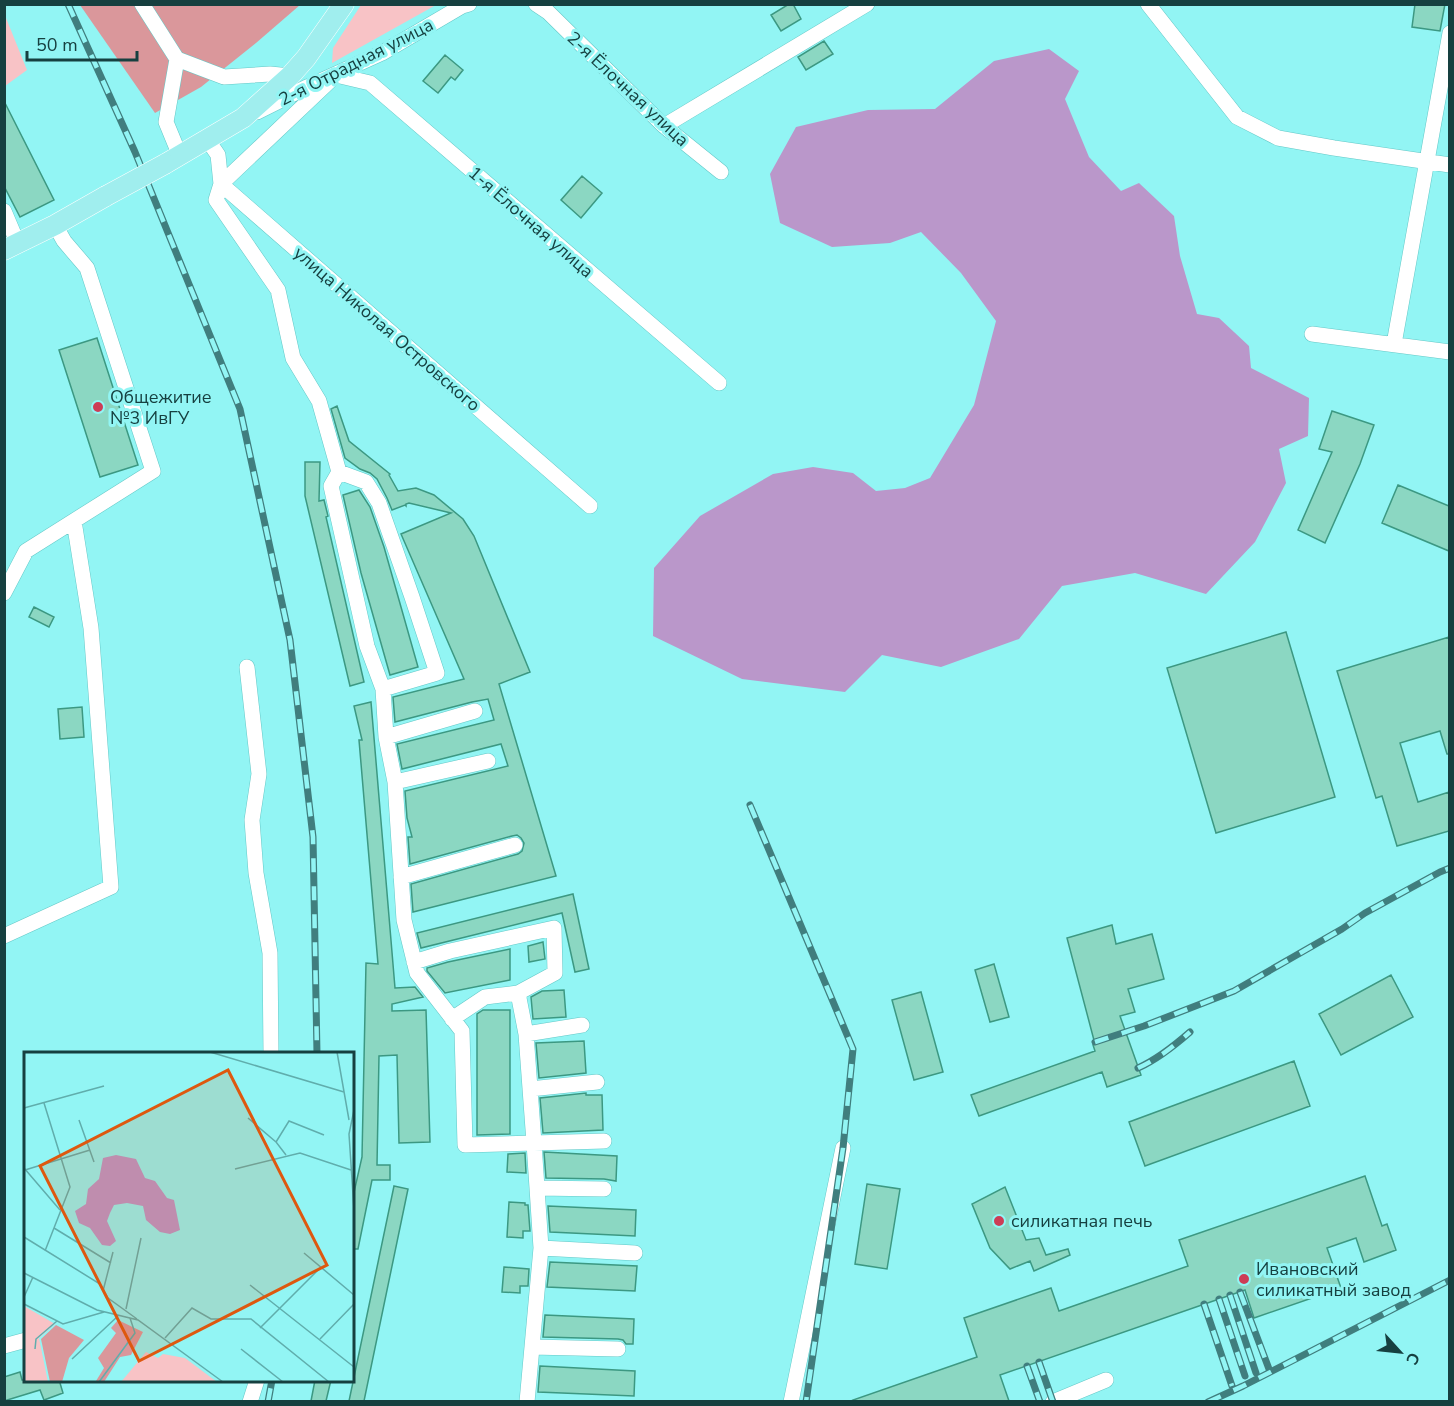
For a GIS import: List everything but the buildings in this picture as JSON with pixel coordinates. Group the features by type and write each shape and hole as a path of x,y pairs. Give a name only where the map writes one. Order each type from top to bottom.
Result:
{"main road":[{"path":"11,247 172,160 243,118 290,76 306,58 330,13 344,4"}],"street":[{"path":"142,4 177,59 224,77 270,74 290,76"},
{"name":"2-я Отрадная улица","path":"243,118 382,53 468,4"},
{"name":"2-я Ёлочная улица","path":"536,4 548,12 664,126 721,172"},
{"path":"664,126 867,4"},
{"path":"1148,4 1237,117 1278,138 1449,165"},
{"path":"1394,344 1449,33"},
{"path":"172,160 166,122 177,59"},
{"path":"221,184 336,75"},
{"name":"1-я Ёлочная улица","path":"336,75 370,83 719,383"},
{"path":"207,139 218,155 221,184 216,200 278,290 293,358 319,401 339,472 331,486 367,646 383,689 386,737 395,782 404,920 417,973 462,1031 465,1145 604,1142"},
{"name":"улица Николая Островского","path":"221,184 590,506"},
{"path":"4,212 11,247"},
{"path":"4,593 26,551 153,471 87,268 64,241 55,225"},
{"path":"1312,334 1449,352"},
{"path":"339,472 366,482 379,503 436,673 383,689"},
{"path":"4,936 111,887 91,628 74,520"},
{"path":"247,667 260,774 252,820 256,873 270,953 271,1052"},
{"path":"386,737 475,711"},
{"path":"395,782 488,761"},
{"path":"401,877 515,845"},
{"path":"414,962 450,951 554,928 555,973 518,993 485,997 453,1019"},
{"path":"518,993 526,1034 541,1248 526,1401"},
{"path":"526,1034 582,1025"},
{"path":"530,1089 597,1082"},
{"path":"791,1401 843,1148"},
{"path":"537,1188 604,1189"},
{"path":"541,1248 635,1253"},
{"path":"4,1346 24,1341"},
{"path":"532,1347 618,1349"},
{"path":"1053,1401 1106,1380"},
{"path":"250,1401 256,1382"}],"shaded area":[{"path":"80,5 300,5 201,87 155,113"},
{"path":"361,5 436,5 332,63 333,48"},
{"path":"4,13 27,70 5,86 4,86"},
{"path":"1049,49 1079,71 1065,99 1089,157 1121,191 1139,183 1174,216 1180,256 1197,314 1219,318 1249,346 1251,368 1309,398 1308,436 1279,449 1286,483 1255,542 1206,594 1135,573 1062,586 1019,639 941,667 882,655 845,692 742,679 653,636 654,568 700,516 773,474 813,467 853,473 876,491 905,488 930,478 974,405 996,321 961,273 921,232 890,243 832,247 780,223 770,174 796,127 868,110 935,109 994,61"}],"railway":[{"path":"68,4 135,152 240,409 290,640 313,837 317,1052"},
{"path":"750,805 853,1049 843,1148 806,1402"},
{"path":"1095,1042 1144,1026 1234,991 1342,929 1365,913 1450,868"},
{"path":"1138,1068 1152,1061 1190,1032"},
{"path":"1208,1402 1450,1280"},
{"path":"1240,1292 1269,1369"},
{"path":"1230,1295 1256,1373"},
{"path":"1219,1299 1245,1376"},
{"path":"1204,1304 1232,1386"},
{"path":"1039,1362 1053,1402"},
{"path":"1027,1366 1040,1402"},
{"path":"268,1402 272,1382"}],"place":[{"name":"Общежитие №3 ИвГУ","path":"98,407"},
{"name":"силикатная печь","path":"999,1221"},
{"name":"Ивановский силикатный завод","path":"1244,1279"}]}
